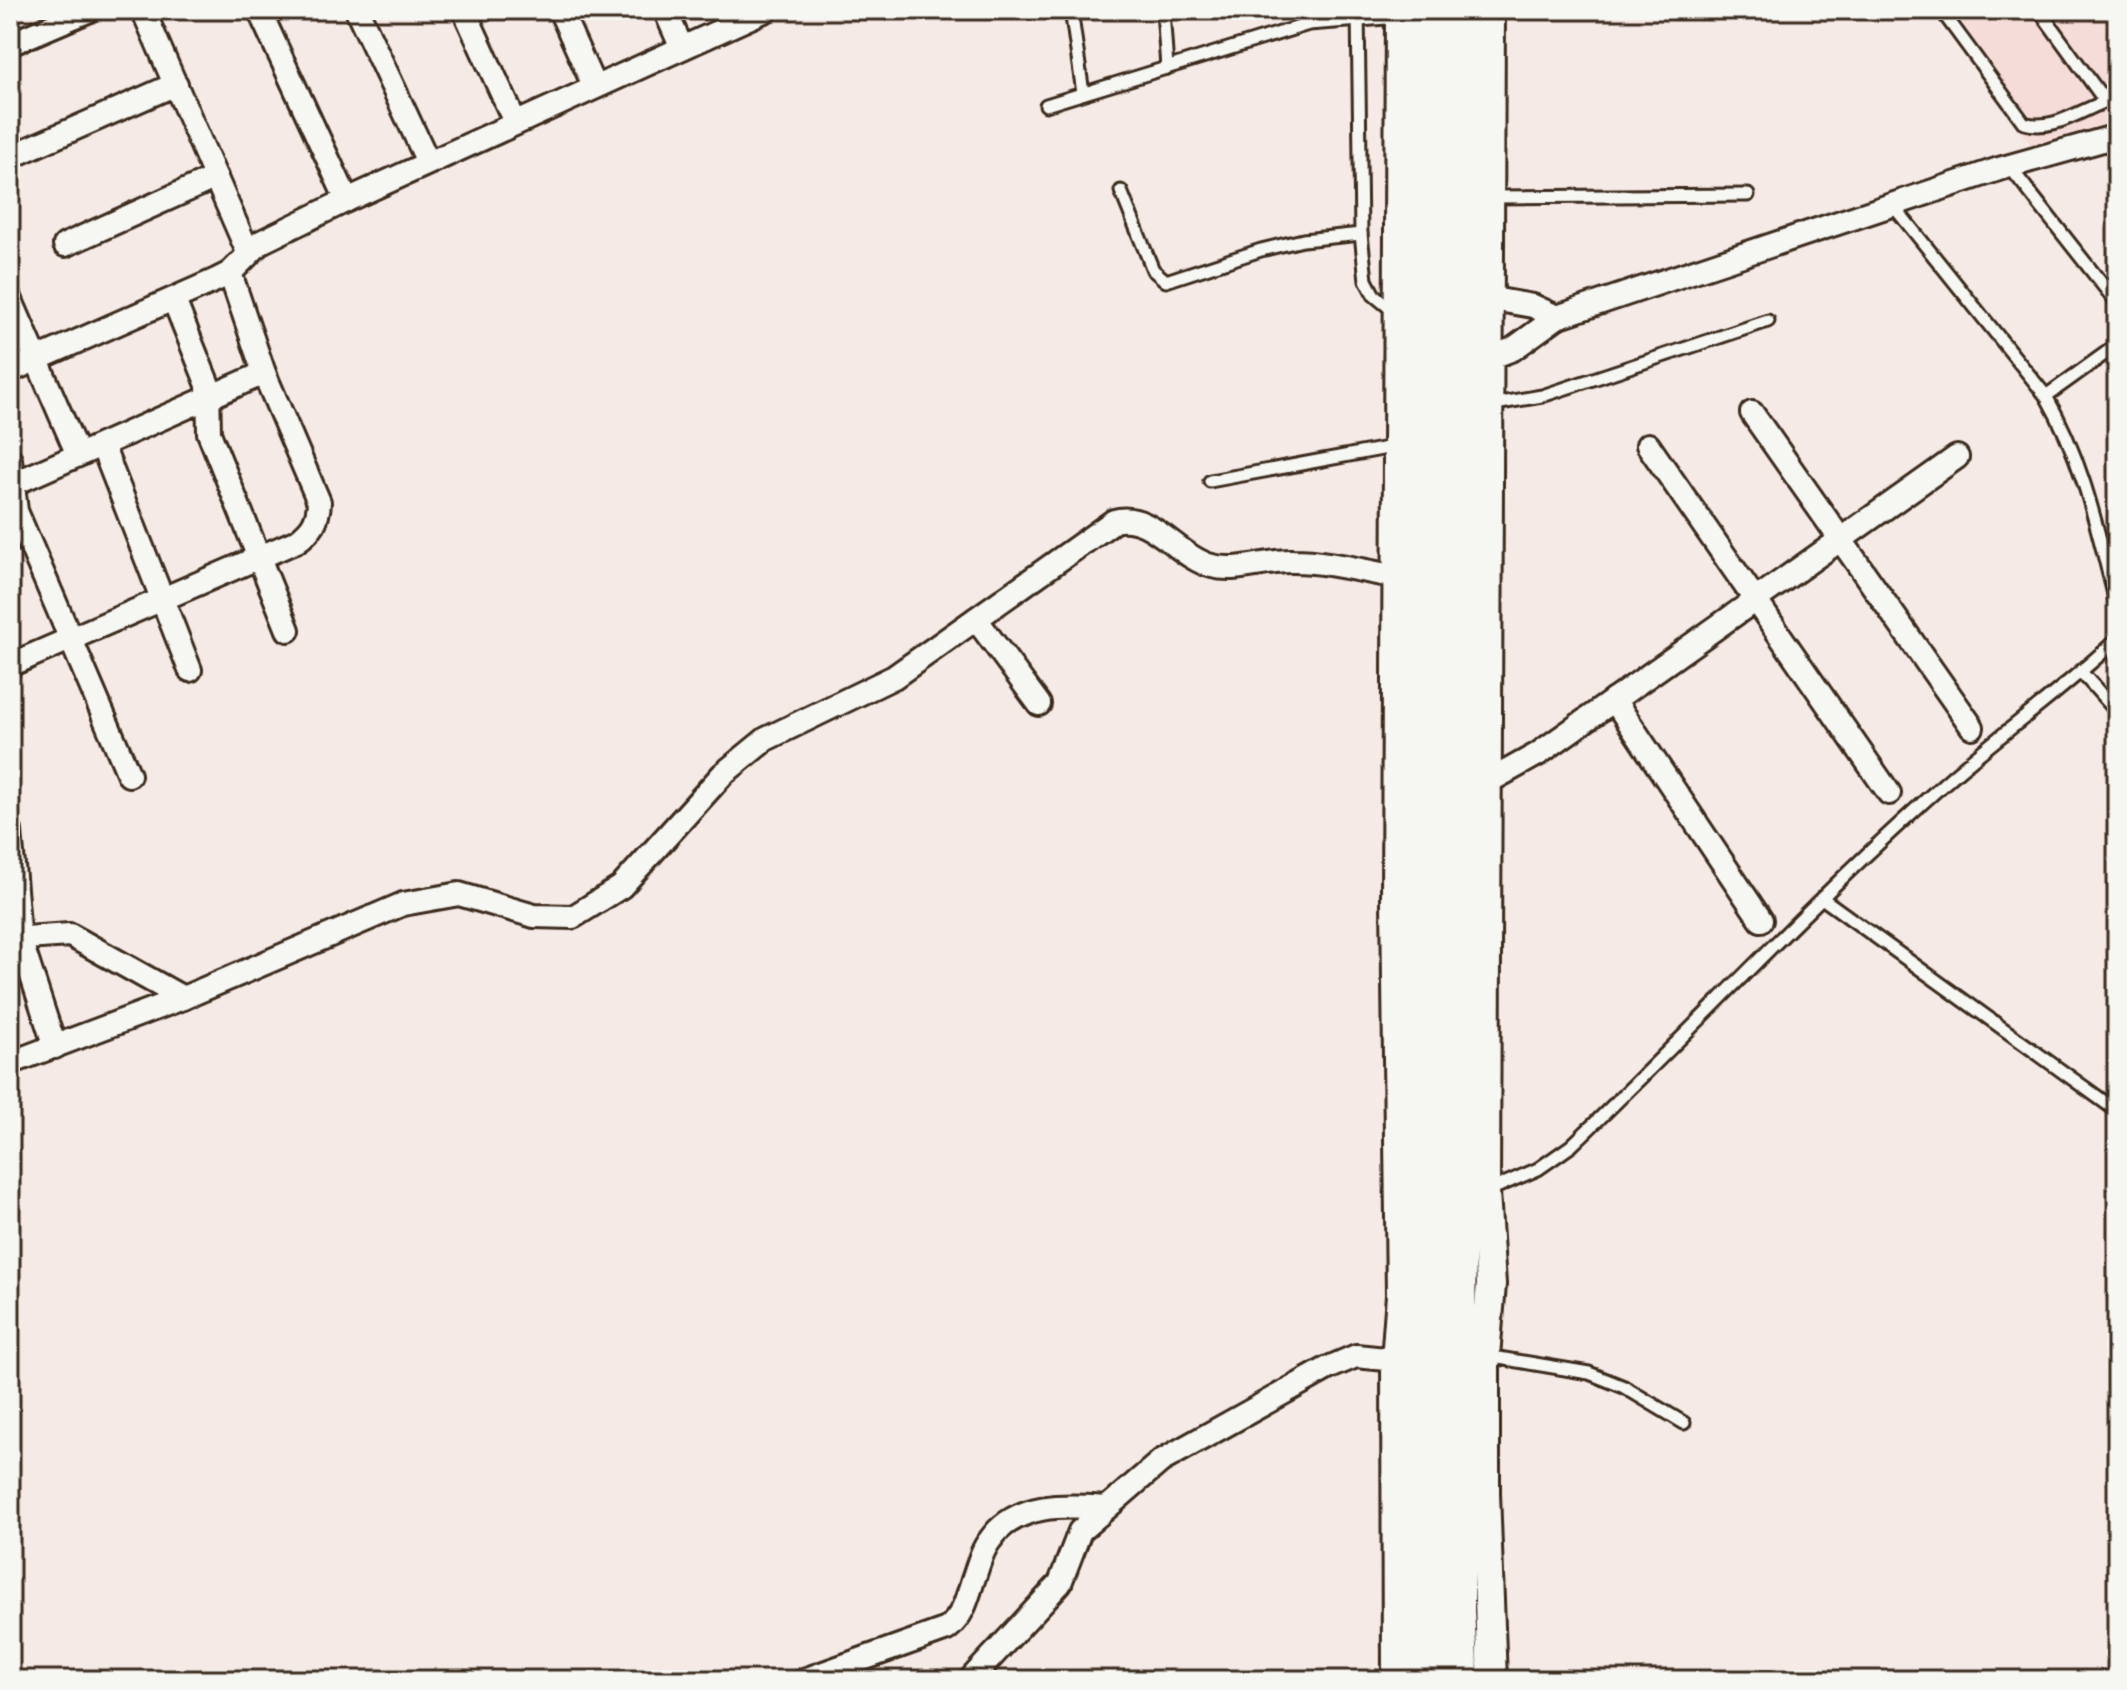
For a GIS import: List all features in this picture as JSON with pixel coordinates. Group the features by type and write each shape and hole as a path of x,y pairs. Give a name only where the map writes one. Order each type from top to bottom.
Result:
{"highway":[{"path":"1429,1680 1424,1508 1438,1297 1462,10"},
{"path":"1409,12 1438,1297 1459,1680"}],"street":[{"path":"13,37 90,10"},
{"path":"143,10 248,252"},
{"path":"259,10 347,200"},
{"path":"357,10 428,162"},
{"path":"464,10 515,122"},
{"path":"560,10 594,86"},
{"path":"665,10 681,46"},
{"path":"10,371 230,273 261,242 347,200 766,10"},
{"path":"1397,1680 1396,1360 1438,1297 1489,1246 1485,1192 1490,10"},
{"path":"1409,12 1398,315 1396,901 1438,1297 1485,1356 1485,1493 1492,1680"},
{"path":"10,157 176,84"},
{"path":"1487,359 1539,333 1557,317 1735,261 1892,204 2009,166 2117,136"},
{"path":"65,245 216,177"},
{"path":"10,665 297,541 311,531 318,517 319,502 264,373 230,273"},
{"path":"10,298 78,455"},
{"path":"1487,298 1533,306 1557,317"},
{"path":"174,300 208,385 209,433 288,630"},
{"path":"13,484 264,373"},
{"path":"1752,413 1972,727"},
{"path":"102,445 190,670"},
{"path":"1648,445 1889,793"},
{"path":"1486,783 1538,754 1957,457"},
{"path":"10,459 16,511 129,775"},
{"path":"10,1063 183,998 403,904 459,894 525,913 573,917 608,898 723,774 766,739 894,677 1097,530 1126,518 1139,521 1196,560 1214,567 1292,561 1397,577"},
{"path":"976,619 1039,704"},
{"path":"1614,700 1761,920"},
{"path":"10,831 14,938 55,1047"},
{"path":"14,938 70,935 183,998"},
{"path":"970,1680 1060,1583 1080,1531 1161,1461 1328,1368 1356,1356 1396,1360"},
{"path":"804,1680 947,1629 962,1611 985,1547 1003,1527 1039,1508 1054,1505 1105,1508"}],"lane":[{"path":"1071,10 1083,93"},
{"path":"1163,10 1167,68"},
{"path":"1941,10 2024,123 2037,127 2052,125 2111,99 2039,10"},
{"path":"1046,105 1309,24 1358,15 1409,12"},
{"path":"1358,15 1361,234 1366,280 1374,295 1398,315"},
{"path":"2009,166 2117,303"},
{"path":"1121,191 1153,270 1166,281 1261,250 1303,240 1361,234"},
{"path":"1488,197 1748,195"},
{"path":"1892,204 2046,396 2063,426 2085,479 2117,606"},
{"path":"1487,405 1542,396 1768,321"},
{"path":"2046,396 2117,345"},
{"path":"1210,481 1398,446"},
{"path":"1485,1192 1538,1169 1571,1146 1822,898 1955,774 2082,673 2117,639"},
{"path":"2082,673 2117,712"},
{"path":"2102,695 2117,693"},
{"path":"1822,898 2117,1111"},
{"path":"1485,1356 1589,1373 1624,1387 1684,1423"}],"shaded area":[{"path":"1931,10 2117,10 2117,124 2033,148"}]}
